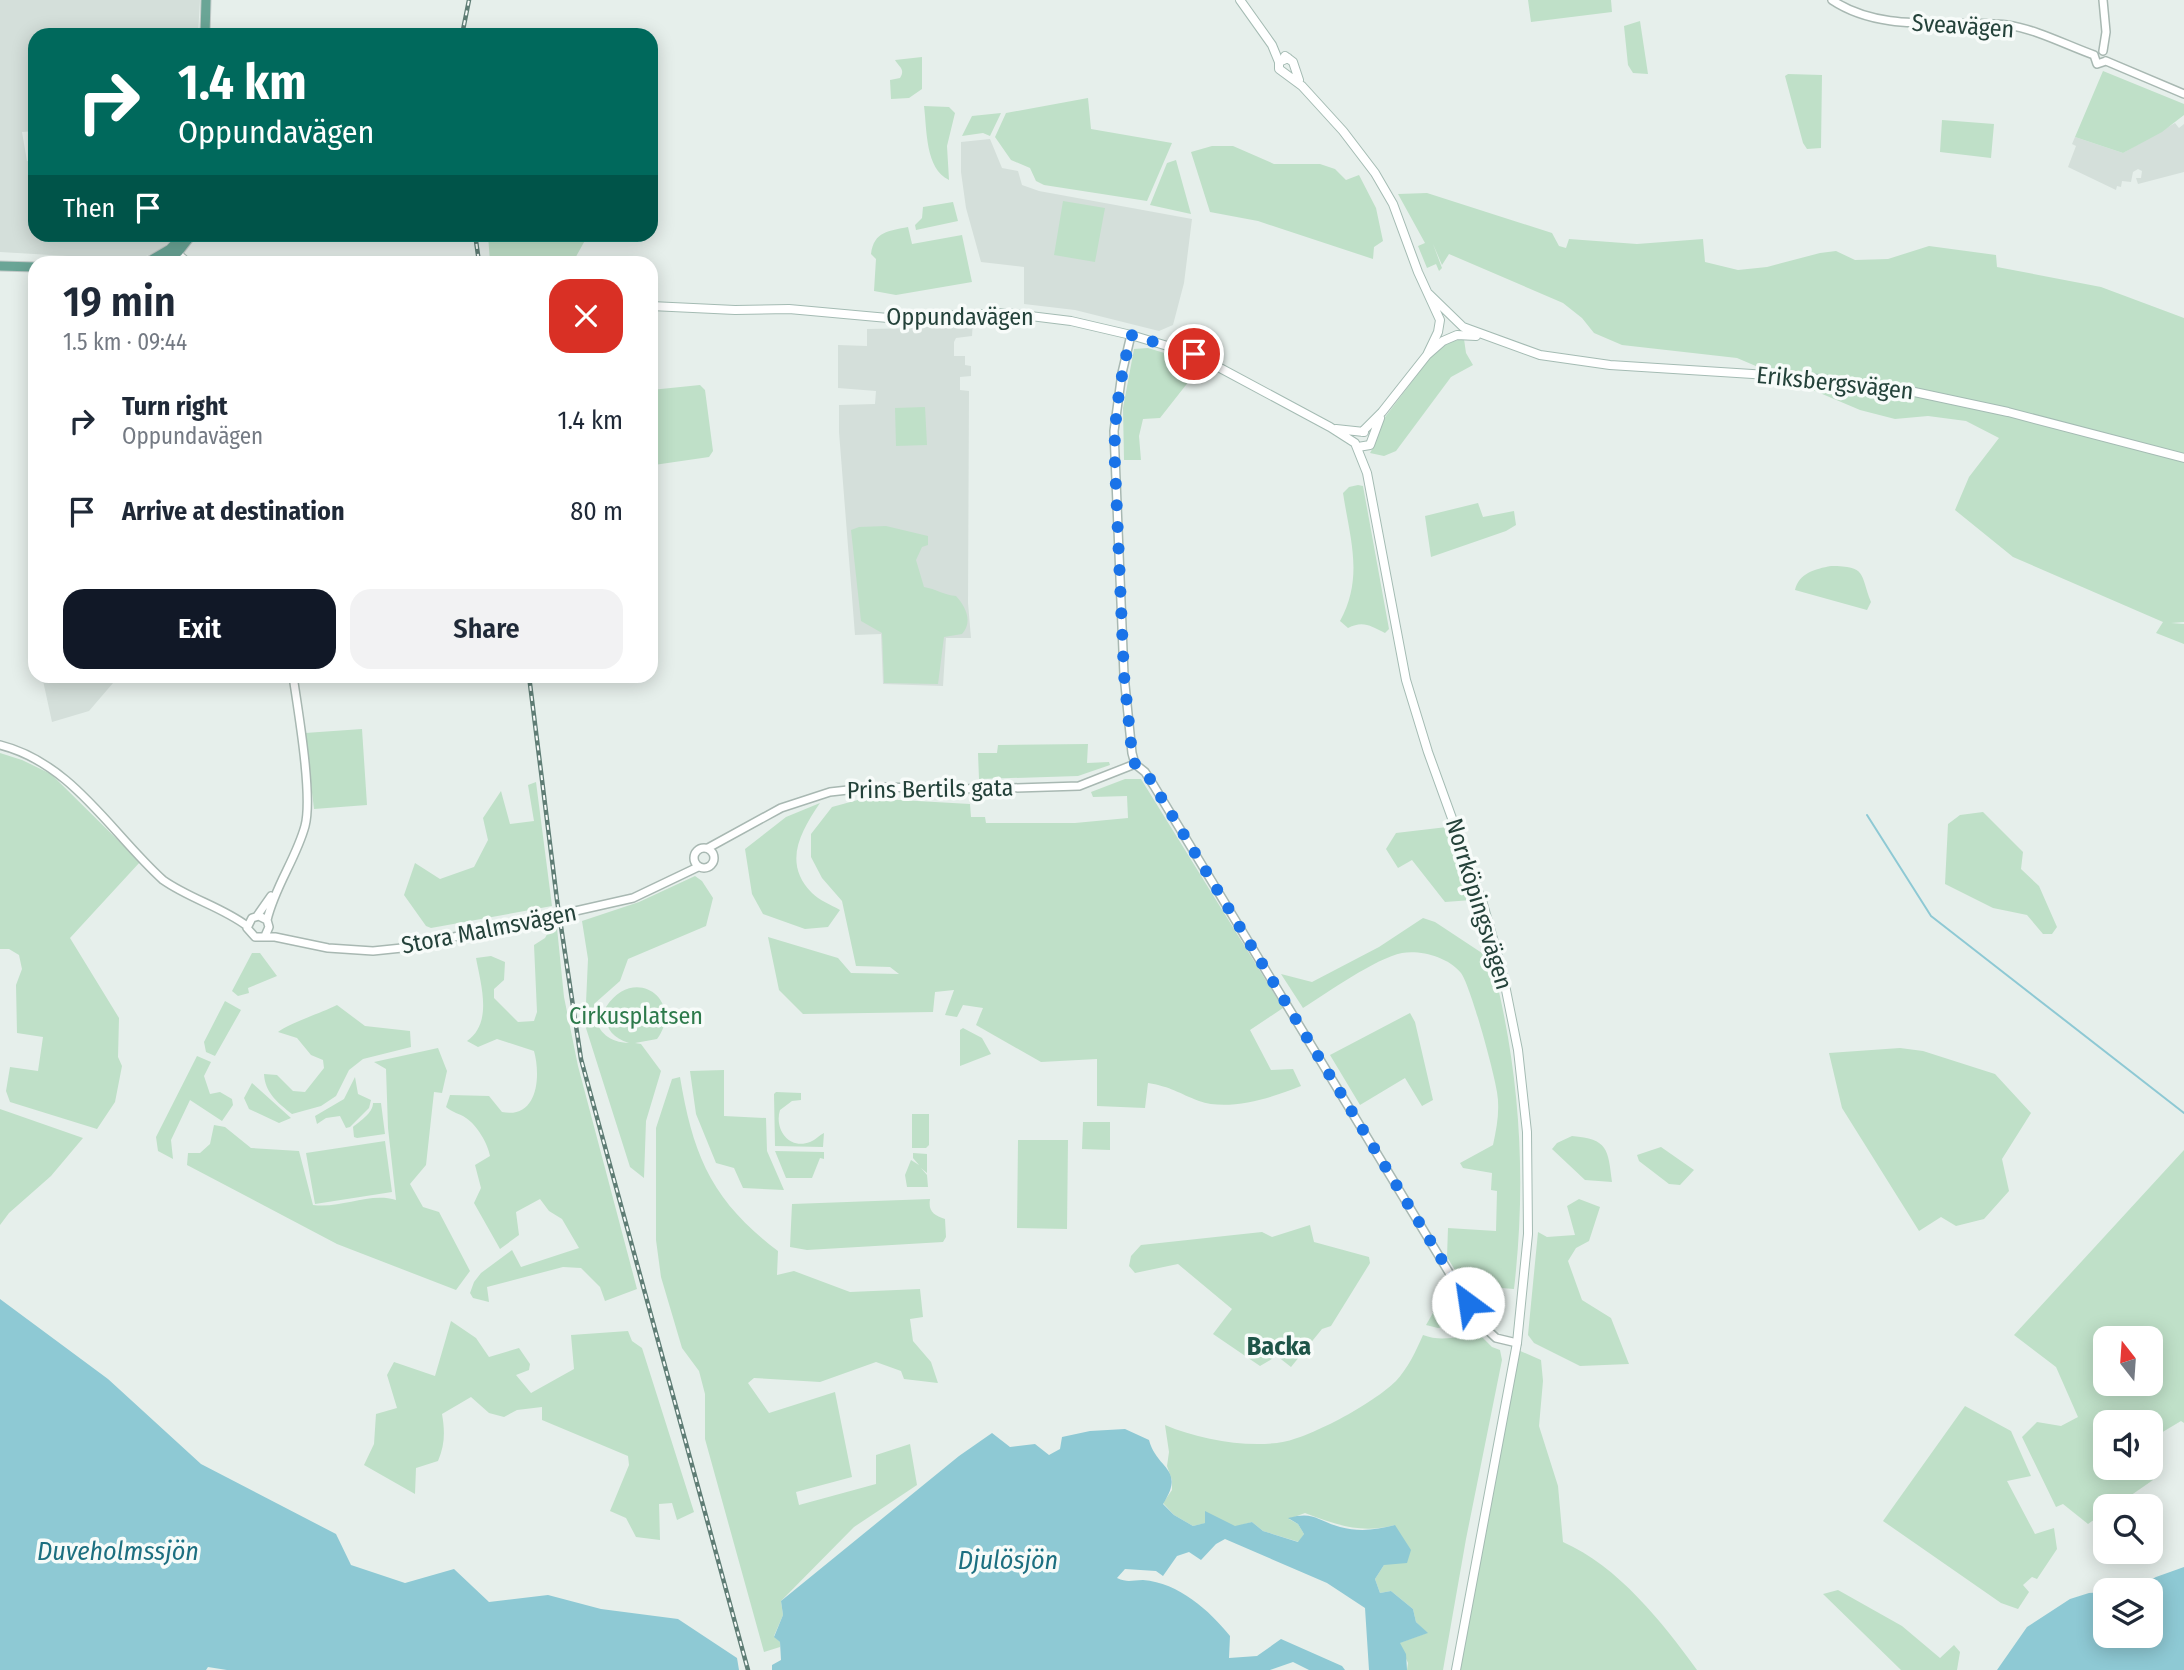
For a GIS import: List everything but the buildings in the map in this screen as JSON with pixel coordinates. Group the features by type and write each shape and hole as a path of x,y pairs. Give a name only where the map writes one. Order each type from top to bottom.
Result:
{"main road":[{"path":"205,28 206,0"},
{"path":"1240,0 1283,60"},
{"path":"1283,60 1292,60 1302,86"},
{"path":"1283,60 1279,69 1302,86 1360,152 1387,191 1418,272 1440,320 1438,332 1427,355"},
{"path":"1286,74 1294,67"},
{"path":"0,266 28,267"},
{"path":"1360,446 1360,432 1382,412 1427,355 1446,338 1457,335 1460,323 1429,294"},
{"name":"Oppundavägen","path":"658,306 789,309 888,318 1006,313 1071,321 1194,354 1360,446"},
{"path":"1440,320 1449,315"},
{"name":"Eriksbergsvägen","path":"1460,323 1482,336 1540,355 1586,362 1800,377 1903,389 2008,412 2184,458"},
{"path":"1438,332 1446,338"},
{"name":"Eriksbergsvägen","path":"1457,335 1482,336"},
{"path":"1360,446 1372,438 1382,412"},
{"name":"Oppundavägen","path":"1330,427 1368,433 1372,438"},
{"name":"Norrköpingsvägen","path":"1360,446 1406,680 1428,752 1483,904 1502,970 1518,1050 1527,1132 1529,1188 1525,1282 1517,1343 1456,1670"}],"street":[{"name":"Sveavägen","path":"1832,0 1851,11 1879,19 2016,27 2094,55 2097,64 2106,61"},
{"path":"2103,0 2106,32 2103,51"},
{"path":"2094,55 2103,51"},
{"path":"2103,51 2107,55 2106,61 2184,94"},
{"path":"1131,335 1122,373 1114,431 1124,675 1130,743 1135,764 1150,779 1479,1322 1496,1338 1517,1343"},
{"path":"247,926 275,892 300,842 307,816 294,683"},
{"path":"0,746 46,764 69,783 163,880 202,904 228,913 255,916"},
{"name":"Prins Bertils gata","path":"708,848 781,808 830,792 875,787 981,789 1079,786 1135,764"},
{"name":"Prins Bertils gata","path":"714,857 732,837"},
{"path":"708,848 714,857 709,867 698,867 694,858 698,849 708,848"},
{"name":"Stora Malmsvägen","path":"679,875 694,858"},
{"name":"Stora Malmsvägen","path":"265,936 328,948 373,951 412,946 633,898 698,867"},
{"path":"228,913 247,926 253,936 265,936 275,892"},
{"name":"Stora Malmsvägen","path":"255,916 293,940"}],"shaded area":[{"path":"0,0 200,0 198,28 28,28 28,132 22,132 28,161 28,242 170,242 146,256 68,256 0,252"},
{"path":"2175,123 2179,128 2184,124 2184,172 2138,184 2136,178 2141,178 2142,171 2138,169 2133,172 2131,182 2122,181 2121,187 2117,186 2116,190 2068,167 2076,146 2072,144 2075,137 2123,153"},
{"path":"990,139 1002,168 1018,171 1022,185 1039,191 1192,219 1184,283 1173,325 1159,331 1075,310 1024,304 1024,267 981,262 966,208 961,172 961,142"},
{"path":"973,320 972,336 956,338 954,342 954,356 965,356 965,365 971,366 971,376 960,377 960,390 969,391 968,603 971,638 946,638 943,686 883,684 881,634 855,635 839,432 839,405 875,404 876,391 838,388 838,345 867,346 867,329 920,328"},
{"path":"44,683 113,683 89,711 52,722"}],"green space":[{"path":"1528,0 1611,0 1612,12 1531,22"},
{"path":"1640,21 1648,74 1633,73 1628,65 1624,26"},
{"path":"922,57 922,89 909,98 891,99 890,80 900,78 902,72 895,60"},
{"path":"2103,71 2184,104 2184,115 2162,132 2123,153 2075,137"},
{"path":"1822,75 1821,148 1807,149 1803,143 1785,76"},
{"path":"1088,98 1091,129 1172,143 1147,201 1044,185 1036,181 1030,168 1011,160 995,137 1006,113"},
{"path":"924,106 949,107 955,113 947,146 949,180 941,175 931,158"},
{"path":"1001,113 990,136 983,133 962,136 972,116"},
{"path":"1942,120 1994,124 1991,158 1940,152"},
{"path":"1212,146 1233,146 1274,164 1320,164 1335,169 1346,180 1359,175 1376,208 1383,241 1374,247 1373,259 1258,221 1210,212 1191,152"},
{"path":"1176,160 1191,214 1150,205 1167,163"},
{"path":"1427,193 1552,233 1559,246 1566,248 1569,239 1637,244 1703,239 1705,262 1738,270 1767,267 1836,251 1855,260 1888,259 1929,246 1996,255 1997,267 2101,287 2184,318 2184,622 2171,623 2184,624 2184,644 2156,633 2163,622 2013,557 1955,510 1969,477 1999,438 1966,421 1928,416 1895,419 1860,410 1737,358 1622,345 1594,333 1582,318 1563,303 1449,254 1442,265 1433,244 1442,268 1439,271 1436,264 1427,268 1418,246 1425,243 1398,194"},
{"path":"1063,201 1105,208 1095,262 1054,255"},
{"path":"953,202 958,221 916,230 915,225 922,218 923,207"},
{"path":"908,227 912,244 962,235 972,282 896,295 874,291 876,259 871,254 875,241 884,233"},
{"path":"489,242 584,242 576,256 490,256"},
{"path":"1464,339 1466,353 1473,365 1451,377 1396,451 1384,456 1370,453 1379,425 1436,350 1447,342"},
{"path":"1148,348 1174,356 1193,376 1160,418 1143,419 1139,436 1141,460 1124,460 1123,408 1134,349"},
{"path":"700,385 705,390 713,451 709,457 658,464 658,389"},
{"path":"925,407 927,445 896,446 895,408"},
{"path":"1363,486 1389,629 1385,633 1363,624 1348,628 1340,621 1352,589 1353,573 1343,493 1349,487"},
{"path":"1478,503 1483,517 1514,511 1516,525 1431,557 1425,516"},
{"path":"886,526 928,536 928,545 922,547 916,560 924,587 956,596 967,615 967,625 962,634 944,637 938,684 884,683 882,633 861,621 851,530"},
{"path":"1831,566 1857,570 1863,578 1871,602 1867,610 1795,590 1804,576 1814,570"},
{"path":"362,729 367,805 314,809 305,733"},
{"path":"1088,744 1087,763 1109,762 1110,765 1078,776 979,779 978,753 997,753 998,745"},
{"path":"0,753 51,774 140,862 70,938 119,1018 118,1057 122,1066 115,1102 97,1129 10,1102 6,1091 10,1067 38,1071 43,1037 17,1033 16,985 22,969 19,955 9,949 0,949"},
{"path":"1125,779 1141,779 1283,1008 1250,1030 1271,1070 1293,1069 1301,1086 1278,1095 1224,1105 1199,1101 1169,1088 1148,1083 1145,1108 1097,1106 1097,1059 1041,1062 976,1025 983,1008 963,1005 957,1017 945,1015 954,990 935,992 933,1012 803,1014 779,990 768,937 838,958 851,973 899,974 890,967 856,966 842,901 822,878 811,857 811,834 832,807 865,798 970,804 971,817 985,817 986,823 1075,823 1128,818 1127,796 1093,797 1091,792"},
{"path":"536,782 552,906 431,928 426,926 404,895 415,863 440,879 474,867 488,840 483,818 501,791 510,824 534,821 528,785"},
{"path":"820,803 801,836 796,859 798,870 812,893 840,910 828,927 805,929 763,914 752,894 745,849 786,817"},
{"path":"1983,812 2023,852 2021,869 2039,886 2057,927 2052,934 2043,934 2027,915 1993,908 1945,884 1948,824 1960,815"},
{"path":"1447,827 1472,900 1445,902 1412,860 1398,868 1386,849 1396,833"},
{"name":"Cirkusplatsen","path":"695,876 702,881 713,898 706,926 628,959 620,981 594,1004 596,1020 607,1037 629,1043 617,1038 607,1025 606,1007 618,994 630,988 653,992 661,1001 665,1012 664,1025 657,1039 635,1043 641,1044 661,1071 646,1121 644,1178 630,1167 585,1025 588,959 582,921 639,902"},
{"path":"1423,918 1435,922 1491,959 1509,1041 1518,1123 1520,1205 1514,1289 1464,1285 1447,1257 1448,1228 1496,1231 1497,1191 1491,1190 1492,1173 1463,1168 1460,1163 1493,1145 1498,1105 1482,1030 1461,973 1456,967 1434,956 1402,953 1366,969 1303,1008 1281,974 1312,982 1379,947"},
{"path":"557,928 564,997 578,1066 637,1289 605,1301 600,1287 581,1268 563,1267 487,1287 489,1302 473,1298 470,1293 474,1282 481,1273 512,1250 521,1267 579,1248 562,1219 549,1211 540,1199 516,1212 519,1235 500,1249 474,1203 481,1188 475,1165 490,1156 487,1146 470,1121 446,1107 450,1095 489,1096 502,1112 523,1109 530,1102 537,1072 534,1051 497,1039 478,1047 467,1041 475,1033 483,1014 476,958 491,956 505,962 504,980 494,989 494,998 518,1022 534,1021 537,1012 534,945 545,938 550,929"},
{"path":"252,953 260,953 277,976 248,988 249,993 238,996 232,991"},
{"path":"225,1001 241,1010 215,1056 206,1052 204,1042"},
{"path":"337,1005 365,1026 410,1031 411,1047 363,1059 349,1070 336,1096 321,1106 292,1114 277,1102 270,1092 264,1074 277,1075 293,1091 305,1092 324,1068 323,1060 311,1055 297,1038 278,1032"},
{"path":"1410,1013 1415,1022 1433,1100 1422,1106 1405,1078 1360,1105 1330,1055"},
{"path":"963,1028 982,1038 991,1054 960,1066 960,1030"},
{"path":"438,1048 447,1071 442,1093 434,1092 426,1165 410,1184 423,1207 439,1212 470,1271 456,1290 337,1244 187,1165 188,1153 200,1153 210,1144 214,1125 225,1127 251,1148 299,1151 313,1205 334,1205 376,1198 396,1200 388,1128 386,1069 374,1062"},
{"path":"1900,1048 1923,1051 1995,1074 2031,1113 2002,1159 2009,1191 1984,1219 1956,1226 1941,1217 1919,1231 1842,1108 1829,1053"},
{"path":"197,1056 211,1062 204,1076 210,1094 220,1092 232,1099 233,1105 222,1121 190,1100 171,1140 173,1159 158,1151 156,1137"},
{"path":"724,1070 724,1116 766,1118 767,1151 784,1190 743,1188 734,1168 716,1163 696,1114 690,1071"},
{"path":"355,1077 358,1094 371,1100 369,1108 350,1127 346,1128 340,1116 326,1118 317,1124 315,1116 344,1099"},
{"path":"680,1077 699,1154 709,1175 737,1214 778,1251 777,1275 794,1271 850,1292 920,1289 923,1317 910,1319 913,1341 931,1362 938,1383 904,1379 901,1371 876,1362 820,1382 754,1378 748,1383 769,1413 835,1392 852,1477 796,1492 799,1505 876,1484 876,1455 910,1444 917,1485 854,1527 781,1601 783,1615 774,1636 780,1642 780,1647 764,1652 705,1439 705,1394 699,1371 682,1348 661,1277 656,1240 656,1128 672,1079"},
{"path":"252,1083 291,1118 279,1123 249,1109 244,1098"},
{"path":"776,1092 801,1093 801,1100 792,1101 780,1110 779,1124 785,1136 802,1144 824,1133 823,1147 775,1146"},
{"path":"373,1103 381,1103 385,1134 354,1137 353,1127 369,1113"},
{"path":"0,1109 83,1138 51,1176 9,1213 0,1225"},
{"path":"912,1114 929,1114 929,1145 926,1148 912,1148"},
{"path":"1083,1122 1110,1122 1110,1150 1082,1149"},
{"path":"1572,1136 1593,1140 1604,1148 1612,1182 1585,1180 1552,1149 1557,1143"},
{"path":"1018,1140 1068,1140 1067,1229 1017,1228"},
{"path":"385,1141 392,1192 315,1204 306,1153"},
{"path":"1661,1147 1694,1170 1680,1185 1669,1184 1639,1161 1637,1155"},
{"path":"2184,1150 2184,1423 2181,1421 2163,1432 2163,1410 2093,1410 2093,1480 2153,1480 2133,1494 2093,1494 2093,1520 2088,1524 2063,1504 2056,1507 2022,1437 2037,1422 2061,1426 2078,1417 2056,1367 2014,1335"},
{"path":"775,1151 824,1152 824,1159 820,1158 812,1178 786,1178"},
{"path":"913,1153 927,1154 927,1173 921,1168 927,1175 928,1187 907,1187 905,1175 911,1160 919,1165 913,1158"},
{"path":"930,1199 933,1212 945,1219 946,1237 943,1242 807,1250 790,1247 792,1204"},
{"path":"1579,1199 1600,1207 1589,1241 1576,1248 1568,1261 1582,1300 1611,1318 1629,1364 1580,1366 1534,1343 1528,1335 1538,1232 1547,1237 1575,1235 1567,1206"},
{"path":"1310,1225 1314,1242 1369,1257 1370,1263 1331,1326 1322,1329 1291,1367 1277,1356 1260,1366 1213,1334 1232,1309 1178,1264 1135,1273 1129,1266 1131,1256 1141,1245 1262,1232 1272,1237"},
{"path":"1453,1292 1470,1322 1438,1328 1426,1325 1444,1294"},
{"path":"451,1321 476,1338 489,1357 519,1348 530,1364 529,1370 516,1375 531,1393 574,1369 571,1335 628,1331 632,1341 642,1348 694,1512 677,1520 672,1503 659,1504 660,1540 636,1537 626,1518 610,1511 629,1465 628,1456 542,1420 542,1407 517,1410 504,1417 489,1413 471,1397 442,1414 444,1438 438,1461 416,1468 415,1494 364,1465 374,1444 376,1414 397,1408 387,1375 394,1362 435,1376"},
{"path":"1477,1332 1492,1347 1500,1350 1502,1360 1443,1670 1407,1670 1408,1663 1399,1643 1427,1633 1416,1622 1413,1609 1391,1591 1380,1593 1375,1579 1384,1565 1395,1525 1360,1528 1305,1513 1289,1519 1298,1524 1304,1534 1299,1542 1263,1531 1252,1522 1235,1527 1205,1512 1206,1523 1193,1526 1174,1515 1163,1503 1172,1490 1167,1466 1169,1452 1165,1425 1205,1438 1234,1443 1263,1444 1290,1440 1340,1419 1386,1390 1404,1371 1423,1335 1444,1338"},
{"path":"1518,1350 1541,1360 1543,1381 1539,1426 1558,1486 1563,1542 1583,1552 1638,1597 1697,1670 1460,1670"},
{"path":"1965,1406 2011,1431 2031,1476 2007,1481 2035,1534 2054,1528 2057,1549 2037,1579 2032,1577 2023,1585 2029,1592 2018,1609 2001,1603 1883,1521"},
{"path":"1838,1590 1902,1626 1940,1658 1954,1645 1960,1652 1957,1670 1901,1670 1823,1594"}],"water":[{"name":"Duveholmssjön","path":"0,1299 108,1379 201,1464 336,1534 351,1565 405,1583 454,1569 489,1602 548,1595 601,1609 678,1619 737,1658 739,1670 227,1670 208,1667 206,1670 0,1670"},
{"name":"Djulösjön","path":"1125,1429 1149,1440 1171,1476 1172,1483 1163,1504 1174,1515 1193,1526 1205,1523 1205,1511 1235,1526 1252,1522 1263,1531 1298,1542 1304,1534 1298,1524 1288,1518 1310,1516 1354,1530 1395,1525 1411,1550 1407,1563 1384,1565 1375,1579 1380,1593 1391,1591 1413,1609 1416,1622 1428,1633 1400,1643 1406,1654 1407,1670 1369,1670 1365,1608 1327,1583 1225,1539 1216,1544 1201,1560 1189,1552 1177,1556 1163,1576 1156,1571 1125,1569 1117,1578 1156,1582 1192,1599 1230,1636 1229,1658 1257,1656 1281,1639 1342,1666 1345,1670 1309,1670 1293,1662 1270,1670 772,1670 772,1665 781,1660 780,1642 774,1637 783,1615 781,1601 959,1456 992,1433 1010,1447 1035,1444 1049,1455 1060,1449 1062,1437 1090,1431"},
{"path":"2184,1567 2184,1670 1997,1670 2027,1627 2070,1599 2089,1593 2093,1593 2093,1648 2163,1648 2163,1578 2154,1578"}],"waterway":[{"path":"1867,815 1931,916 2184,1113"}],"railway":[{"path":"463,28 469,0"},
{"path":"476,242 478,256"},
{"path":"530,683 557,900 581,1059 748,1670"}],"district":[{"name":"Backa","path":"1279,1346"}],"route":[{"path":"1194,354 1131,335 1117,402 1114,431 1124,675 1130,743 1135,764 1150,779 1468,1303"}]}
